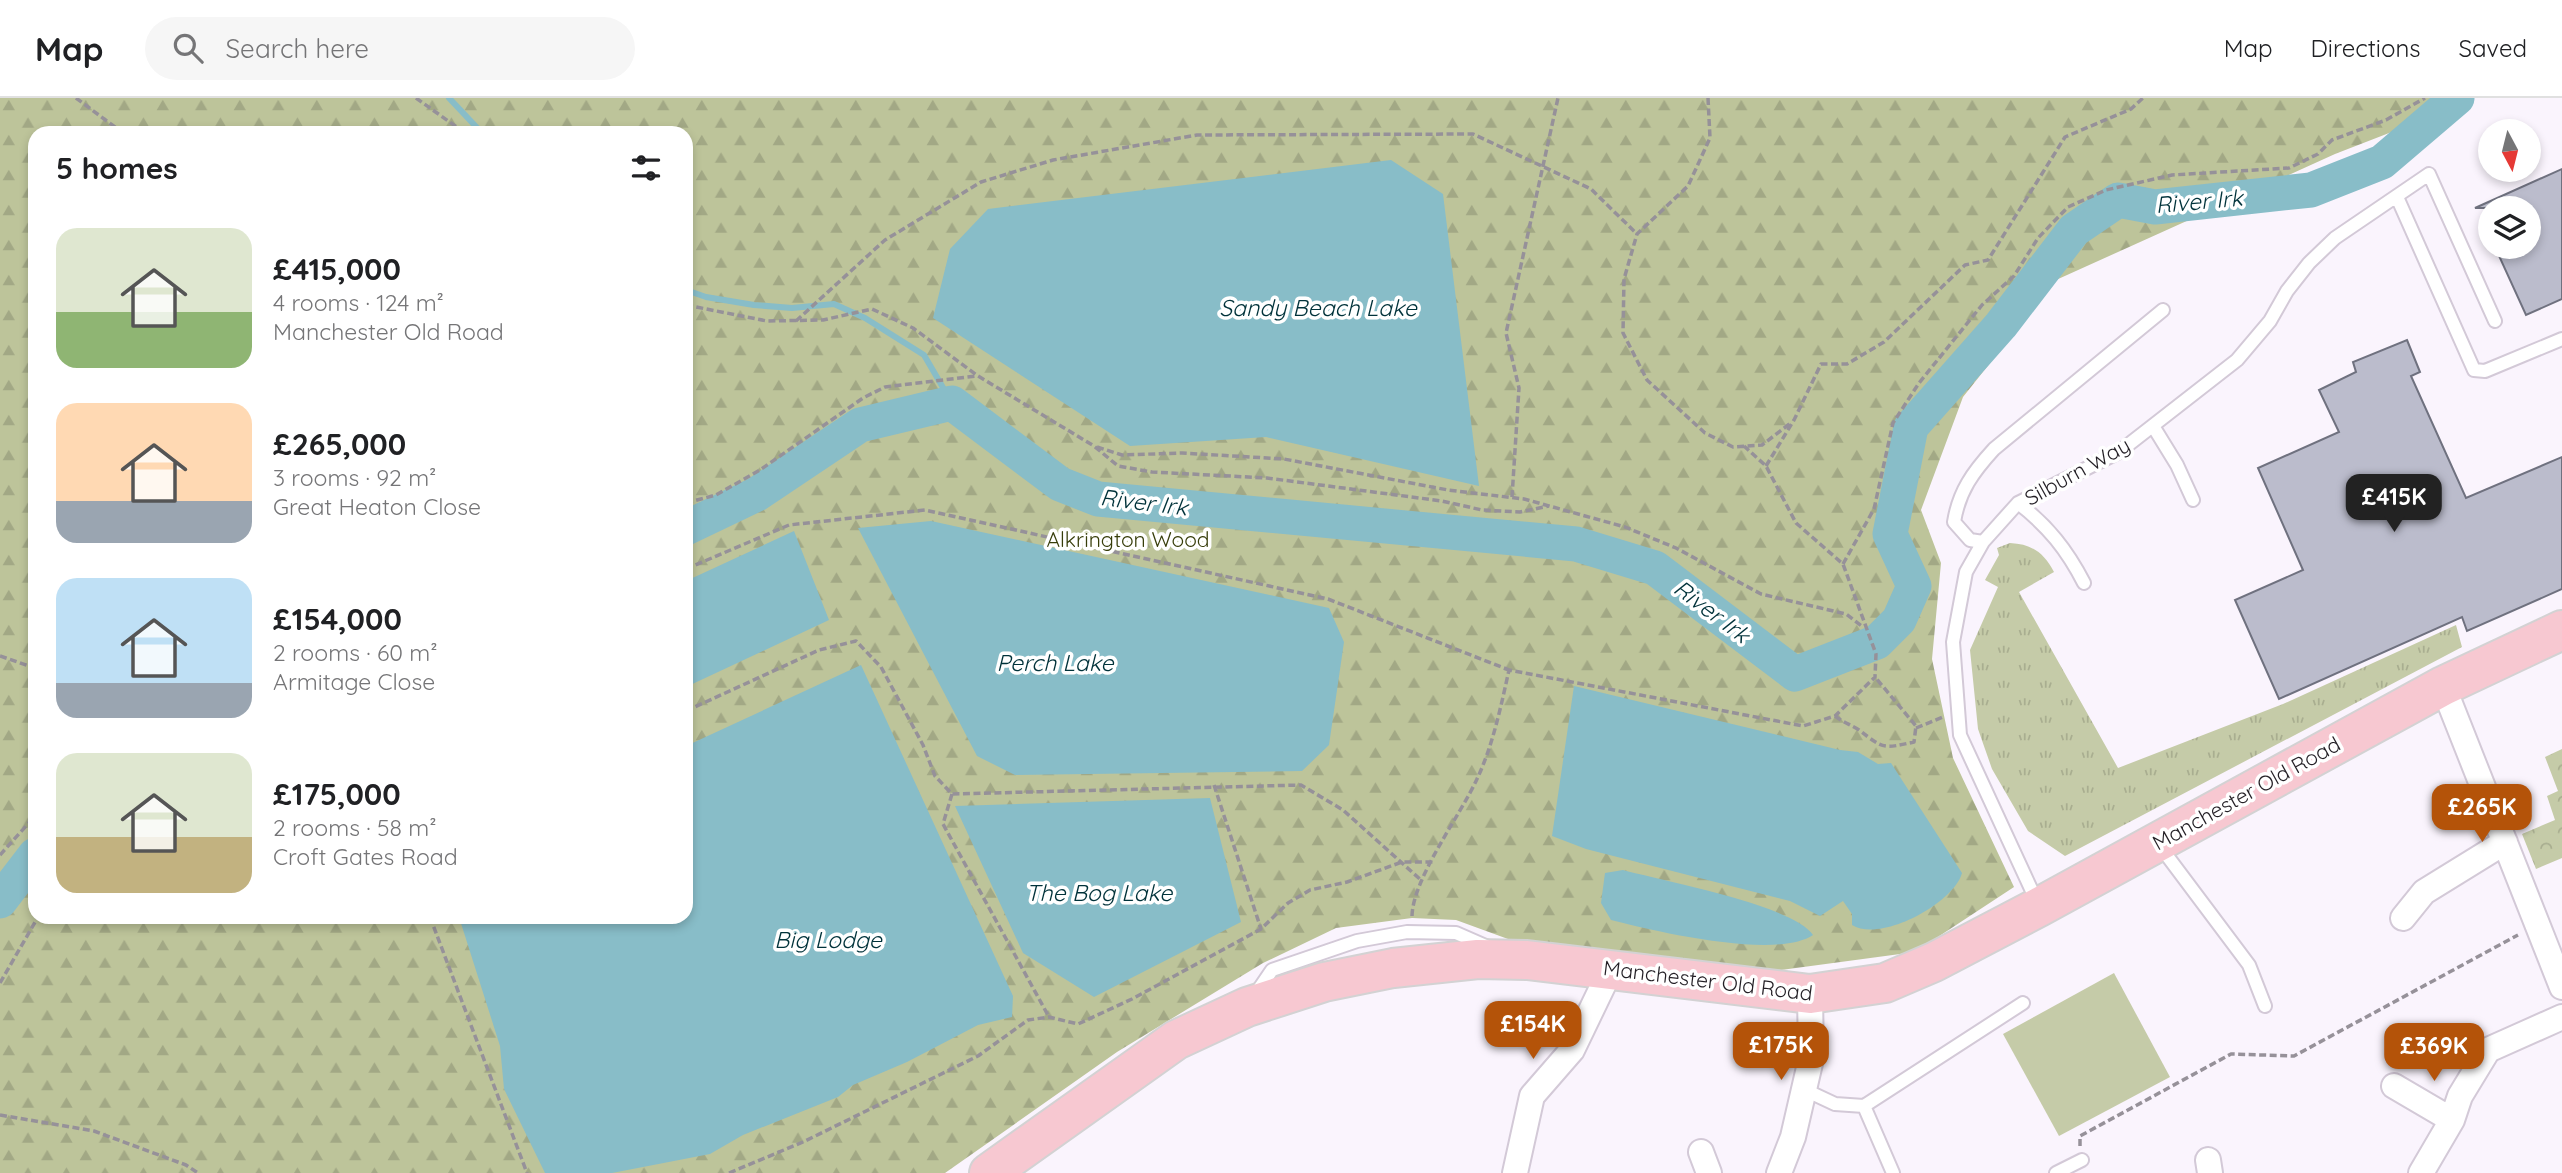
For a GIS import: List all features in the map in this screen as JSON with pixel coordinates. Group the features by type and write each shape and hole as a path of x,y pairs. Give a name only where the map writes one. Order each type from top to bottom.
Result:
{"main road":[{"name":"Manchester Old Road","path":"989,1173 1176,1041 1247,1007 1324,982 1393,968 1478,959 1527,960 1810,994 1862,988 1909,974 2039,907 2443,686 2562,630"}],"street":[{"path":"2443,686 2561,983"},
{"path":"2403,918 2424,892 2505,842"},
{"path":"1515,1173 1532,1096 1572,1050 1611,969"},
{"path":"1779,1173 1793,1137 1811,1059 1810,994"},
{"path":"2421,1173 2452,1120 2460,1096 2488,1050 2562,1017"},
{"path":"2394,1086 2452,1120"}],"lane":[{"name":"Silburn Way","path":"2039,907 1961,735 1957,712 1953,642 1966,572 1983,542 2018,503 2119,452 2237,360 2270,321 2287,291 2309,263 2336,238 2429,174 2496,321"},
{"path":"2397,197 2474,370 2484,371 2562,339"},
{"path":"1983,542 1970,540 1954,522 1958,502 1972,473 1994,449 2163,310"},
{"path":"2153,426 2177,465 2193,500"},
{"path":"2018,503 2045,524 2069,554 2084,583"},
{"path":"2156,842 2249,965 2266,1006"},
{"path":"1247,1007 1272,970 1357,941 1412,932 1456,933 1527,960"},
{"path":"1803,1089 1835,1104 1864,1106 2023,1003"},
{"path":"1864,1106 1893,1173"},
{"path":"2056,1173 2082,1160"}],"path":[{"path":"76,98 114,126"},
{"path":"416,98 455,126"},
{"path":"1512,497 1519,388 1506,333 1558,98"},
{"path":"1708,98 1710,138 1688,186 1637,234 1624,279 1623,333 1647,380 1705,433 1733,447 1762,445 1794,420"},
{"path":"1766,466 1794,420 1821,364 1847,364 1884,342 1965,265 1988,260 2065,137 2131,109 2143,98"},
{"path":"1843,564 1874,509 1893,423 1982,304 2014,276 2038,238 2068,206 2106,190 2172,175 2289,168 2318,155 2332,140 2386,120 2426,98"},
{"path":"797,320 885,240 981,182 1054,160 1197,135 1473,134 1591,189 1637,234"},
{"path":"693,306 767,321 836,317 872,309 913,328 978,376 1094,446 1118,467 1152,472 1267,478 1482,510 1520,512 1549,506"},
{"path":"693,501 716,495 760,470 863,398 885,387 978,376"},
{"path":"1094,446 1122,455 1182,453 1283,459 1448,490 1512,497 1625,527 1675,548 1760,594 1846,614 1865,628"},
{"path":"1744,446 1766,466 1796,523 1843,564 1876,654 1875,677 1916,728 1914,742 1889,747 1868,741 1858,729 1835,716"},
{"path":"693,566 789,525 925,510 1328,599 1509,670 1803,726 1835,716 1875,677"},
{"path":"693,708 820,650 856,641 881,667 923,745 935,776 952,794 1214,785 1301,785 1343,810 1422,881"},
{"path":"0,656 28,666"},
{"path":"1412,932 1412,909 1422,881 1478,778 1494,731 1509,670"},
{"path":"1916,728 1957,712"},
{"path":"1214,785 1261,929"},
{"path":"952,794 943,824 1049,1017"},
{"path":"0,855 28,824"},
{"path":"729,1173 803,1142 978,1056 1028,1020 1049,1017 1078,1024 1261,929 1288,903 1310,890 1348,882 1402,862 1433,862"},
{"path":"0,983 34,924"},
{"path":"433,924 527,1173"},
{"path":"2082,1160 2080,1136 2231,1054 2294,1056 2539,924"},
{"path":"0,1115 93,1130 186,1165 198,1173"}],"green space":[{"name":"Alkrington Wood","path":"0,98 2434,98 2402,128 2335,154 2056,280 1963,397 1921,510 1941,563 1932,659 1953,758 2014,887 1915,952 1781,970 1508,939 1456,920 1412,918 1336,928 1263,963 1117,1052 945,1173 0,1173"},
{"path":"2010,543 2025,545 2036,551 2054,572 2019,592 2118,768 2283,704 2456,625 2462,647 2065,856 2028,831 1992,769 1978,729 1970,650 1998,587 1985,580 1999,555 1997,548"},
{"path":"2562,749 2562,858 2536,869 2522,834 2555,820 2547,796 2558,791 2545,757"},
{"path":"2114,973 2170,1077 2059,1136 2003,1034"}],"water":[{"name":"Sandy Beach Lake","path":"1391,160 1443,194 1479,486 1266,437 1130,446 933,318 950,249 988,209"},
{"name":"Perch Lake","path":"931,521 1329,608 1344,642 1329,745 1302,771 1015,775 977,756 858,528"},
{"path":"794,531 829,620 693,684 693,578"},
{"name":"Big Lodge","path":"861,665 1013,996 1012,1017 978,1025 907,1062 853,1085 838,1097 743,1135 710,1154 612,1173 545,1173 504,1089 500,1046 461,924 693,924 693,743"},
{"path":"1574,686 1840,750 1858,752 1878,764 1891,763 1962,873 1956,885 1946,896 1915,917 1880,929 1865,929 1852,925 1852,914 1843,901 1820,916 1790,901 1586,849 1552,836"},
{"name":"The Bog Lake","path":"1210,798 1241,922 1094,997 1023,953 955,806"},
{"path":"1623,870 1755,904 1801,924 1813,935 1795,942 1772,945 1744,944 1684,936 1611,920 1601,903 1605,873"}],"building":[{"path":"2562,169 2562,299 2526,315 2500,259 2541,259 2541,196 2502,196 2533,182 2541,182 2541,178"},
{"path":"2407,340 2420,372 2411,376 2466,498 2562,457 2562,589 2467,631 2462,617 2279,699 2235,600 2303,570 2258,468 2339,432 2319,390 2356,372 2353,362"}],"waterway":[{"path":"449,98 475,126"},
{"name":"River Irk","path":"693,525 757,494 860,425 952,403 1060,484 1098,499 1576,544 1655,568 1795,674 1877,642 1899,620 1914,586 1890,534 1911,427 2001,325 2074,230 2118,200 2155,207 2311,190 2382,162 2457,98"},
{"path":"693,292 754,305 792,308 834,304 865,318 924,355 952,403"},
{"name":"River Irk","path":"0,901 28,864"}]}
